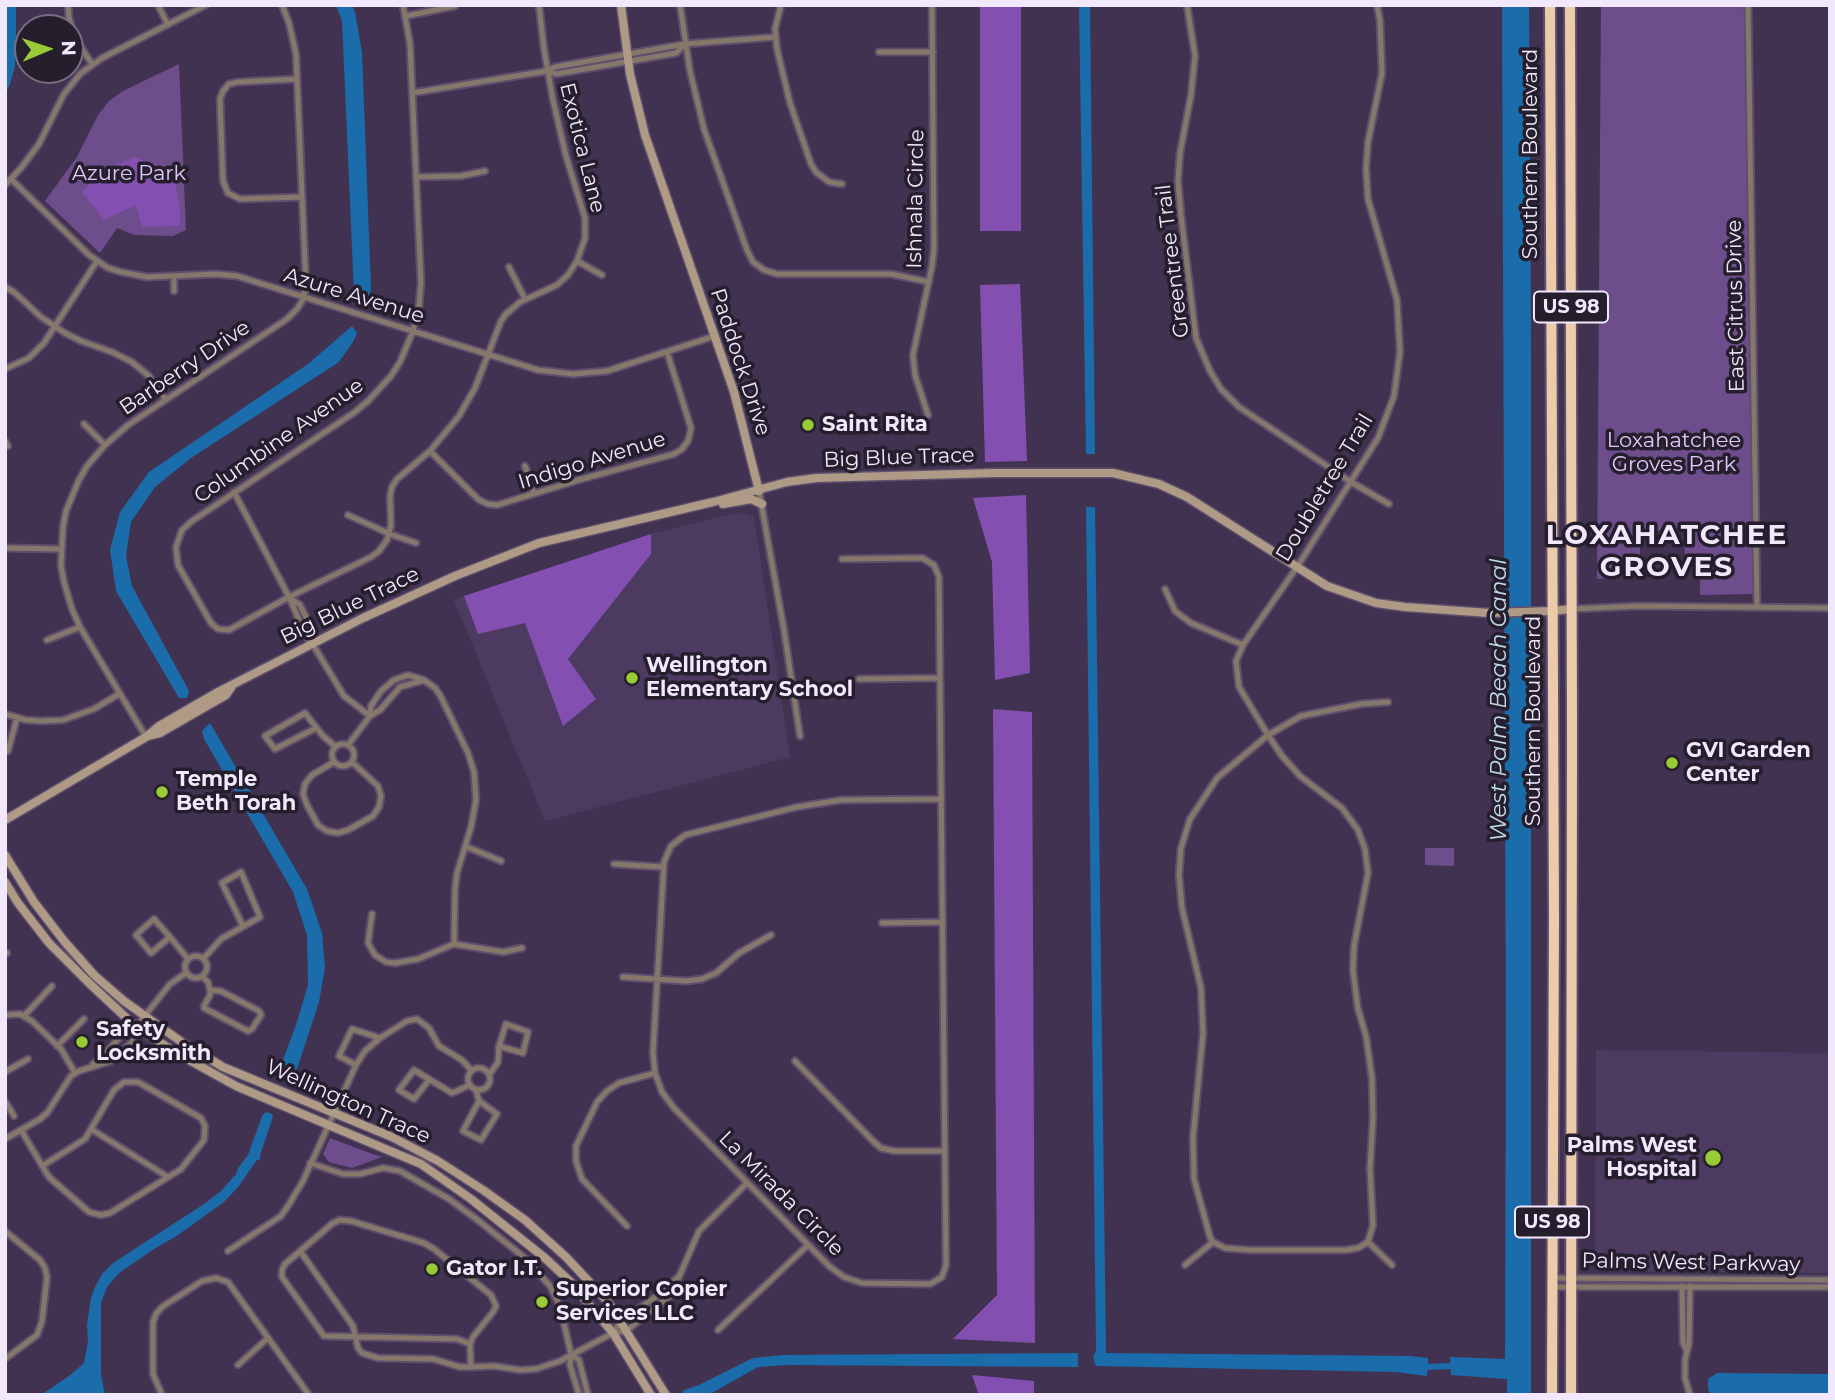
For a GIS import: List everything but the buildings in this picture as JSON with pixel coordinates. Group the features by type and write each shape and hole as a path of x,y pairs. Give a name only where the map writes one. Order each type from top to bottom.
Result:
{"highway":[{"name":"Southern Boulevard","path":"1550,5 1554,916 1552,1395"},
{"name":"Southern Boulevard","path":"1570,5 1571,1395"}],"street":[{"path":"68,5 75,38 92,64"},
{"path":"159,5 168,25"},
{"path":"5,185 39,144 64,94 92,64 206,5"},
{"path":"282,5 293,38 297,79 306,287 304,297"},
{"name":"Columbine Avenue","path":"289,597 229,630 218,629 211,623 180,570 175,552 185,527 368,401 386,383 400,362 413,331 421,284 410,44 403,5"},
{"name":"Exotica Lane","path":"390,534 392,487 397,479 430,451 459,416 475,388 501,321 512,307 557,285 568,275 577,261 585,238 585,218 558,124 547,71 540,5"},
{"name":"Paddock Drive","path":"621,5 637,104 654,165 743,423 762,505 800,736"},
{"name":"Ishnala Circle","path":"680,5 696,100 707,138 747,250 757,265 777,274 891,274 929,282 935,236 932,5"},
{"path":"781,5 776,19 775,37 786,90 811,164 822,178 842,184"},
{"name":"Greentree Trail","path":"1187,5 1195,56 1178,181 1196,338 1221,389 1239,407 1351,482 1389,504"},
{"name":"Doubletree Trail","path":"1243,645 1297,567 1378,438 1394,396 1400,352 1397,300 1368,199 1366,169 1368,142 1382,73 1377,5"},
{"name":"East Citrus Drive","path":"1748,5 1757,607"},
{"path":"406,16 455,6"},
{"path":"412,93 547,71 555,66 628,58 685,44 775,37"},
{"path":"879,52 933,52"},
{"path":"297,79 229,84 219,99 223,181 228,193 240,199 302,197"},
{"path":"416,177 461,176 485,171"},
{"name":"Azure Avenue","path":"11,179 82,250 108,268 134,275 226,274 538,370 573,374 607,371 715,336"},
{"path":"5,369 29,358 38,350 97,261"},
{"path":"577,261 602,275"},
{"path":"509,267 524,299"},
{"path":"174,276 174,291"},
{"path":"928,415 915,375 913,355 929,282"},
{"path":"5,288 14,292 54,327 80,341 113,352 132,362 149,376 166,400"},
{"name":"Barberry Drive","path":"146,737 72,609 64,582 61,550 63,527 72,495 87,466 105,444 128,425 291,316 304,297"},
{"name":"Indigo Avenue","path":"430,451 476,497 493,505 502,505 670,455 682,449 690,437 691,423 667,352"},
{"path":"84,424 105,444"},
{"path":"525,466 534,494"},
{"name":"Big Blue Trace","path":"5,820 146,737 160,733 226,695 233,684 416,593 493,560 539,543 787,482 816,478 1113,473 1159,484 1187,497 1327,586 1376,603 1489,613 1572,608"},
{"path":"234,492 289,597 300,606 313,631 312,643 338,689 351,703 370,716"},
{"path":"710,503 717,505 751,499 762,505"},
{"path":"348,515 416,543"},
{"path":"289,597 371,557 382,548 390,534"},
{"path":"5,548 61,550"},
{"name":"La Mirada Circle","path":"842,559 922,558 934,565 939,577 946,1265 944,1274 930,1284 872,1284 853,1281 836,1272 808,1245 662,1092 655,1073 653,1053 663,867 668,850 685,835 797,807 841,800 941,799"},
{"path":"1165,589 1175,611 1191,623 1243,645 1236,661 1240,687 1268,736 1282,756 1300,776 1342,808 1358,830 1365,849 1368,873 1354,946 1353,971 1372,1078 1370,1169 1373,1225 1368,1242 1358,1248 1346,1250 1225,1248 1213,1242 1194,1179 1193,1138 1203,1033 1201,988 1182,908 1179,875 1181,848 1190,819 1217,778 1268,736 1301,716 1362,704 1388,702"},
{"path":"1572,608 1830,608"},
{"path":"47,640 80,626"},
{"path":"370,716 371,706 381,691 394,680 408,675 424,680 440,695 468,753 476,786 476,800 475,813 457,873 454,943"},
{"path":"859,679 940,678"},
{"path":"348,745 370,716 380,710 400,687 424,680"},
{"path":"5,714 40,721 63,720 81,715 120,694"},
{"path":"316,728 275,749 265,736 305,713 336,747"},
{"path":"8,751 17,718"},
{"path":"342,744 348,745 354,753 352,762 343,767 334,762 332,753 342,744"},
{"path":"334,762 312,775 305,784 303,794 318,825 327,831 338,833 373,816 379,807 381,796 378,786 352,762"},
{"path":"465,846 501,861"},
{"name":"Wellington Trace","path":"5,855 34,902 94,975 124,1001 183,1043 223,1067 393,1137 438,1161 525,1220 566,1257 608,1302 666,1395"},
{"path":"614,864 663,867"},
{"path":"203,959 220,939 260,917 241,872 222,883 243,926"},
{"name":"Wellington Trace","path":"5,882 49,943 136,1027 236,1086 421,1164 471,1199 550,1262 578,1289 613,1333 651,1395"},
{"path":"372,914 368,943 375,955 386,962 418,959 454,943 503,952 522,948"},
{"path":"170,937 151,953 136,935 154,919 170,937 188,959"},
{"path":"882,923 943,922"},
{"path":"623,977 691,981 706,977 716,973 745,949 771,935"},
{"path":"194,956 203,959 207,968 202,976 192,978 186,973 188,959 194,956"},
{"path":"88,1068 122,1035 136,1027 170,984 186,973"},
{"path":"202,976 208,982 210,990 204,1008 248,1031 252,1029 261,1015 260,1012 220,991 210,990"},
{"path":"24,1016 52,986"},
{"path":"5,1015 15,1014 32,1021 57,1045 75,1073"},
{"path":"57,1045 84,1019"},
{"path":"228,1251 281,1216 295,1196 356,1065 365,1051 380,1038 407,1021 417,1019 429,1028 439,1046 462,1060 472,1071"},
{"path":"476,1090 486,1088 489,1082 489,1075 498,1062 499,1046 506,1024 528,1032 523,1053 499,1046"},
{"path":"5,1139 47,1113 67,1079 75,1073 111,1061 133,1041 136,1027"},
{"path":"356,1065 339,1056 352,1029 380,1038"},
{"path":"5,1072 29,1059"},
{"path":"795,1062 877,1145 894,1151 945,1151"},
{"path":"479,1101 463,1131 481,1140 497,1114 479,1101 476,1090 470,1085 469,1076 472,1071 482,1069 489,1075"},
{"path":"429,1080 414,1099 399,1090 414,1070 452,1093 470,1085"},
{"path":"627,1226 582,1179 576,1161 576,1146 597,1102 607,1091 619,1083 655,1073"},
{"path":"21,1130 42,1166 50,1178 89,1212 101,1215 110,1213 181,1169 204,1140 205,1126 201,1118 138,1082 129,1080 117,1087 81,1143 42,1166"},
{"path":"5,1101 13,1116"},
{"path":"91,1129 168,1177"},
{"path":"310,1163 343,1174 360,1174 383,1168 396,1170 424,1184 475,1218 525,1258 550,1286 563,1314 571,1354 570,1365 579,1395"},
{"path":"300,1251 353,1326 358,1348 362,1353 378,1358 433,1359 460,1367 493,1366 536,1370 551,1366 613,1333 626,1331 671,1295 699,1231 747,1183"},
{"path":"470,1344 457,1339 324,1336 282,1277 282,1270 300,1251 340,1220 424,1243 491,1295 496,1306 472,1337 471,1367"},
{"path":"5,1231 40,1260 47,1277 42,1321 37,1335 5,1359"},
{"path":"1185,1265 1213,1242"},
{"path":"1368,1242 1392,1265"},
{"path":"718,1330 808,1245"},
{"path":"613,1333 620,1322 664,1291 680,1275"},
{"path":"162,1395 153,1374 153,1322 156,1314 162,1307 202,1281 216,1279 228,1282 309,1395"},
{"name":"Palms West Parkway","path":"1552,1282 1830,1280"},
{"name":"Palms West Parkway","path":"1571,1282 1830,1287"},
{"path":"1682,1286 1683,1343 1686,1351"},
{"path":"1690,1286 1685,1378 1690,1395"},
{"path":"238,1365 268,1338"},
{"path":"571,1354 579,1360 587,1395"}],"shaded area":[{"name":"Wellington Elementary School","path":"740,512 754,517 790,757 545,821 454,600 651,534"},
{"name":"Palms West Hospital","path":"1596,1050 1830,1053 1830,1273 1602,1271 1595,1263"}],"green space":[{"path":"980,5 1021,5 1021,231 980,231"},
{"name":"Loxahatchee Groves Park","path":"1601,5 1744,5 1754,594 1700,595 1700,563 1685,562 1684,531 1640,530 1640,576 1597,579"},
{"name":"Azure Park","path":"179,64 186,230 173,236 134,235 117,228 100,253 45,201 77,157 98,115 109,101 123,91"},
{"path":"136,157 173,174 180,209 180,226 142,227 136,205 104,220 82,192 105,169"},
{"path":"1020,284 1027,461 985,462 980,285"},
{"path":"1026,495 1030,673 995,680 992,562 973,498"},
{"path":"651,534 651,554 568,659 596,699 563,726 525,623 478,634 464,596"},
{"path":"993,709 1032,712 1035,1343 953,1339 997,1295"},
{"path":"1425,848 1454,848 1454,866 1425,865"},
{"path":"330,1138 382,1157 352,1168 329,1162 323,1154"},
{"path":"972,1375 1034,1381 1034,1395 979,1395"}],"water":[{"path":"5,5 16,5 14,70 5,94"},
{"path":"336,5 352,5 362,52 371,288 369,299 363,302 354,294 342,21"},
{"path":"1079,5 1090,5 1095,454 1086,454"},
{"path":"1502,5 1529,5 1531,1395 1507,1395 1507,1379 1451,1375 1450,1357 1505,1359"},
{"path":"352,326 357,333 339,362 191,458 155,487 131,522 126,556 132,586 189,691 187,698 179,698 116,591 110,550 120,512 149,472 308,364"},
{"path":"1086,507 1095,507 1106,1353 1410,1356 1428,1358 1427,1376 1396,1372 1096,1366 1093,1357 1096,1351"},
{"path":"210,723 307,889 322,933 325,968 319,1002 297,1069 284,1079 279,1070 308,985 307,935 293,892 204,739 202,731"},
{"path":"266,1112 273,1117 260,1160 257,1160 238,1187 224,1202 119,1273 107,1287 101,1303 101,1375 105,1395 41,1395 84,1363 91,1298 102,1274 113,1263 221,1191 248,1155 262,1116"},
{"path":"1078,1353 1078,1367 758,1367 708,1395 682,1394 684,1390 753,1358 784,1355"},
{"path":"1717,1373 1830,1374 1830,1395 1712,1395 1708,1390 1708,1379"}],"waterway":[{"path":"1422,1367 1457,1366"}],"place":[{"name":"Saint Rita","path":"808,425"},
{"name":"Wellington Elementary School","path":"632,678"},
{"name":"GVI Garden Center","path":"1672,763"},
{"name":"Temple Beth Torah","path":"162,792"},
{"name":"Safety Locksmith","path":"82,1042"},
{"name":"Palms West Hospital","path":"1713,1158"},
{"name":"Gator I.T.","path":"432,1269"},
{"name":"Superior Copier Services LLC","path":"542,1302"}],"district":[{"name":"LOXAHATCHEE GROVES","path":"1667,552"}],"water label":[{"name":"West Palm Beach Canal","path":"1499,700"}]}
